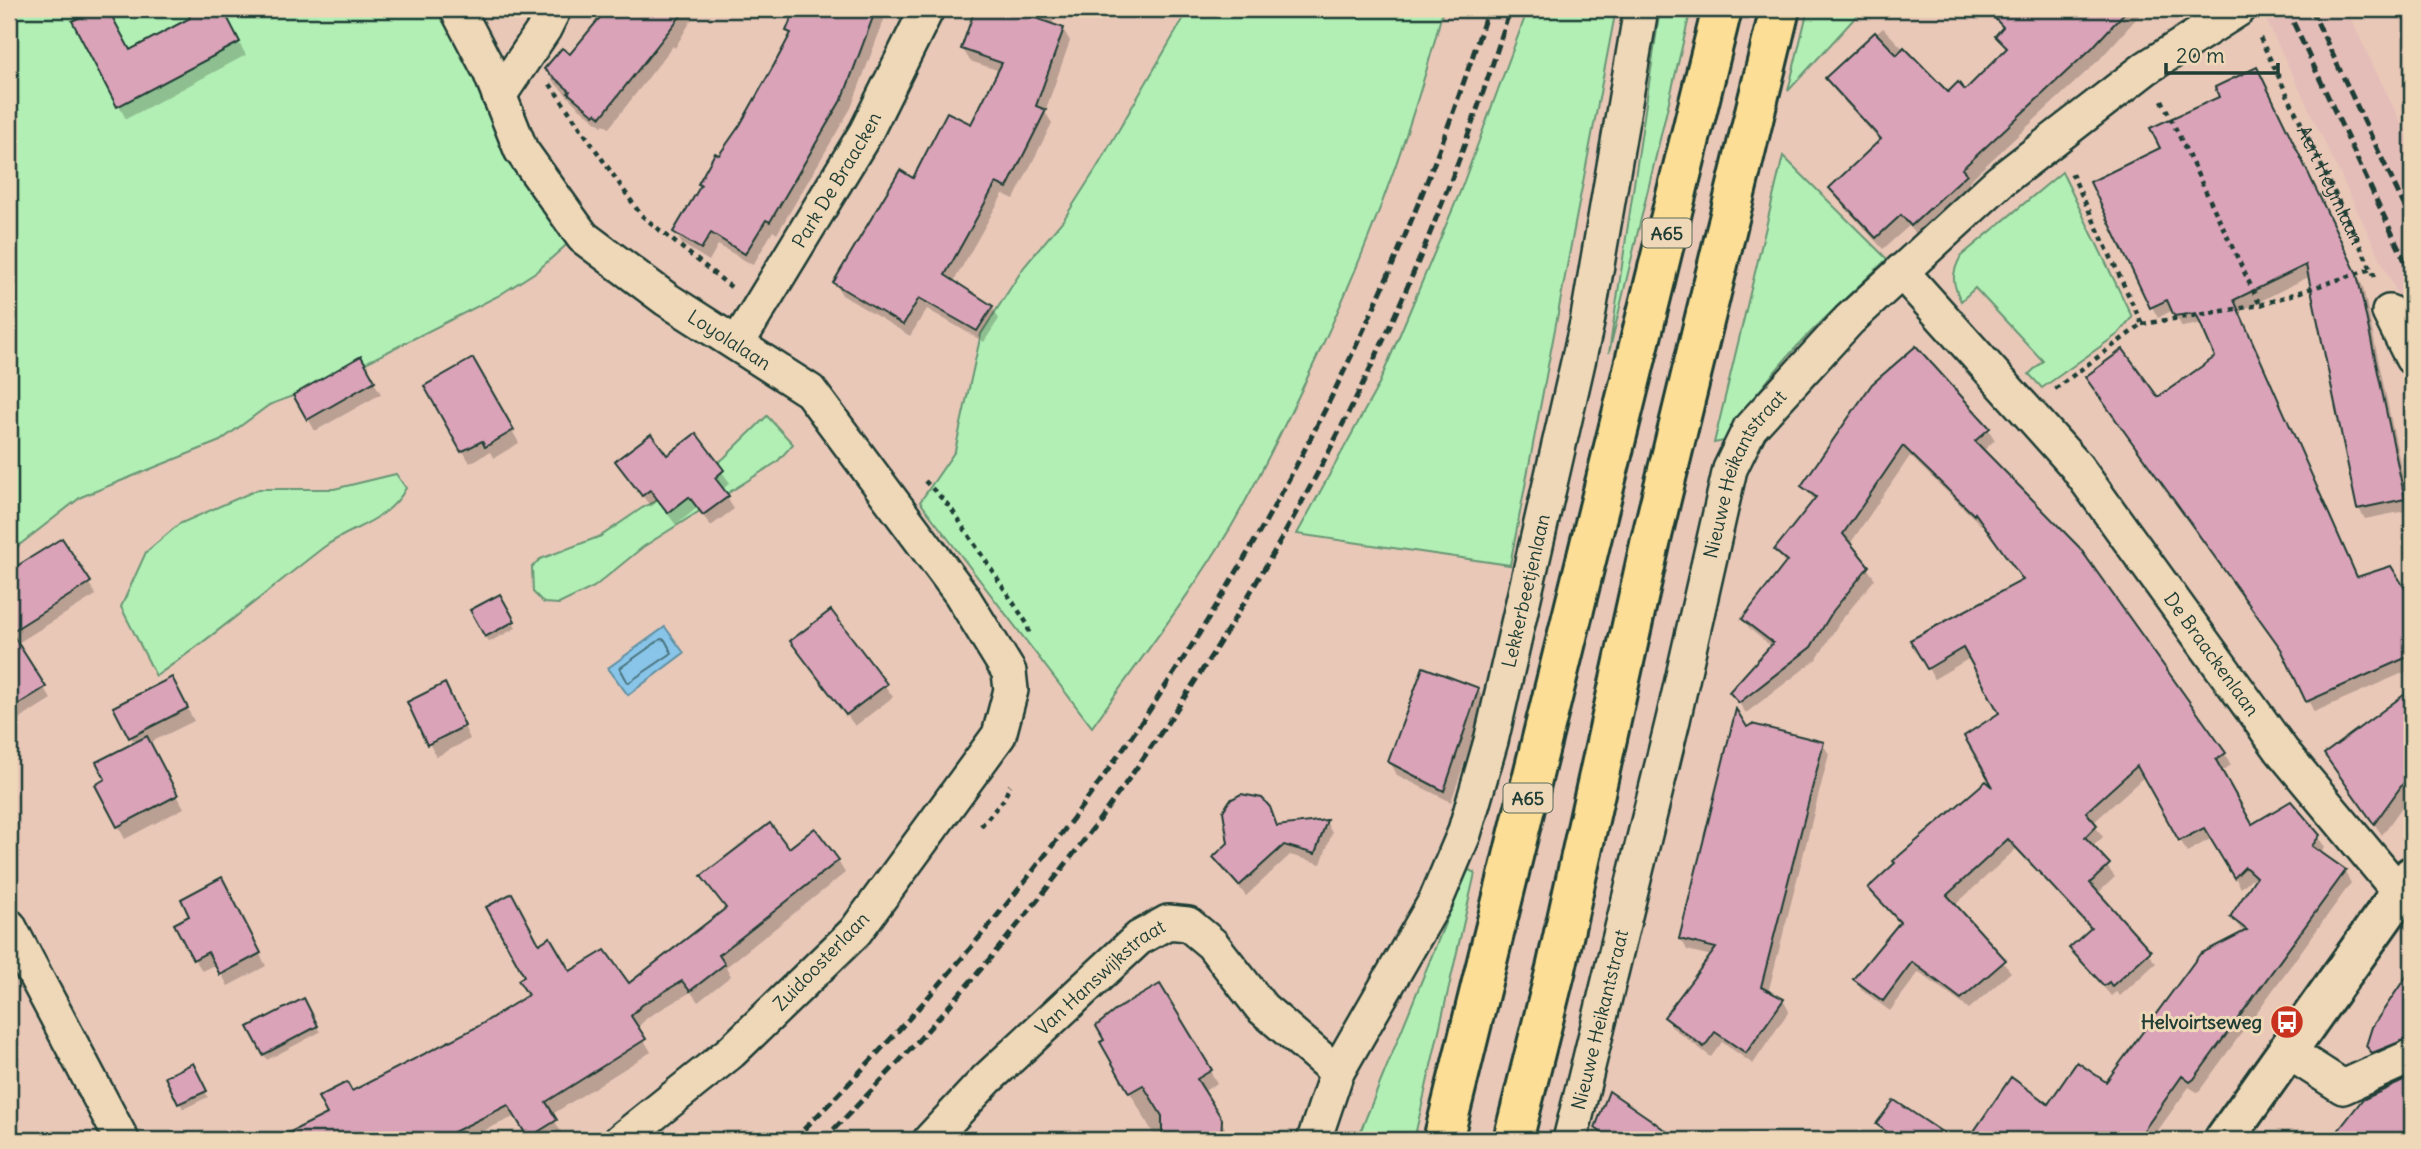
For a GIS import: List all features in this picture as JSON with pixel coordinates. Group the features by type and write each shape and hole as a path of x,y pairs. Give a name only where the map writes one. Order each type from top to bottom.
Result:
{"highway":[{"name":"A65","path":"1443,1140 1722,9"},
{"path":"1513,1140 1556,969 1650,544 1780,9"}],"main road":[{"path":"2224,1140 2302,1060 2406,884"}],"street":[{"name":"Loyolalaan","path":"457,9 522,150 583,237 666,299 810,391 961,594 1009,672"},
{"path":"499,96 544,29 554,9"},
{"name":"Park De Braacken","path":"737,344 866,132 927,9"},
{"name":"Lekkerbeetjenlaan","path":"1314,1140 1337,1072 1436,900 1464,834 1491,741 1587,323 1641,9"},
{"name":"Nieuwe Heikantstraat","path":"1570,1140 1674,720 1730,469 1750,428 1778,394 1901,271 2000,181 2146,68 2239,9"},
{"name":"De Braackenlaan","path":"1901,271 2076,466 2282,751 2406,884"},
{"path":"2389,312 2412,358"},
{"name":"Zuidoosterlaan","path":"621,1140 731,1052 855,932 999,735 1012,691 1009,672"},
{"name":"Van Hanswijkstraat","path":"930,1140 987,1079 1139,938 1168,922 1188,924 1212,944 1262,1008 1337,1072"},
{"path":"9,926 122,1140"},
{"path":"2302,1060 2343,1087 2412,1056"}],"path":[{"name":"Aert Heymlaan","path":"2259,35 2371,268 2389,312"},
{"path":"527,52 641,215 759,310"},
{"path":"2146,68 2260,305"},
{"path":"2055,138 2141,324"},
{"path":"2027,411 2141,324 2260,305 2371,268"},
{"path":"921,477 950,507 1028,625 1030,637"},
{"path":"977,830 1004,799 1014,774"}],"shaded area":[{"path":"2261,9 2346,9 2412,146 2412,325"}],"green space":[{"path":"9,9 456,9 573,239 537,271 498,296 324,384 269,405 220,441 81,497 9,553"},
{"path":"1189,9 1443,9 1404,142 1372,229 1336,315 1286,422 1243,506 1215,553 1092,727 920,502 955,451 981,334 1024,267 1064,219 1096,169"},
{"path":"1528,9 1616,9 1510,565 1297,534 1378,386 1460,192"},
{"path":"1660,9 1691,9 1609,353"},
{"path":"1808,9 1863,9 1788,91"},
{"path":"1783,156 1887,259 1780,365 1744,414 1729,440 1714,443"},
{"path":"2062,172 2132,317 2118,334 2042,388 2029,374 2043,361 1975,288 1961,301 1954,284 1954,273 1961,256"},
{"path":"767,416 793,444 777,462 643,547 594,587 559,604 544,603 533,592 532,567 540,559 601,536 642,508 686,486 724,458"},
{"path":"396,474 406,488 390,508 324,547 156,676 121,607 146,552 179,524 259,489 334,489"},
{"path":"1467,869 1475,873 1414,1140 1357,1140"}],"water":[{"path":"665,627 684,653 628,695 608,668"}],"building":[{"path":"96,9 108,9 130,50 190,18 187,9 223,9 240,42 117,107 72,21"},
{"path":"607,9 686,9 601,117 596,113 594,115 544,69 562,48 570,54"},
{"path":"795,9 876,9 844,95 770,222 766,220 745,254 711,233 701,249 673,232 701,185 698,184 715,153 719,155 740,125 774,65 791,33 786,31"},
{"path":"975,9 1010,9 1064,28 1036,106 1046,110 1007,188 996,183 945,275 993,306 977,331 919,298 903,325 833,283 900,170 913,178 947,112 971,124 1002,63 961,49"},
{"path":"1986,9 2128,9 2092,48 1962,169 1967,174 1911,226 1901,215 1876,238 1829,188 1881,139 1825,78 1875,32 1897,55 1904,47 1948,92 1958,82 1965,90 2007,48 1995,36 2003,27"},
{"path":"2257,67 2357,274 2405,499 2357,509 2306,265 2234,300 2357,577 2391,566 2412,595 2412,655 2306,702 2281,649 2085,377 2123,349 2158,397 2215,357 2196,313 2174,316 2167,300 2150,308 2090,182 2160,148 2150,128 2219,97 2215,87"},
{"path":"1916,346 1990,428 1975,441 2079,547 2226,753 2216,760 2252,824 2291,801 2320,835 2312,846 2346,870 2194,1079 2190,1082 2182,1076 2137,1140 1968,1140 2011,1077 2048,1104 2077,1062 2106,1082 2200,954 2247,930 2230,917 2256,877 2245,867 2234,878 2204,828 2179,841 2137,766 2086,812 2097,825 2085,837 2110,864 2090,883 2151,951 2112,986 2109,982 2104,986 2069,948 2091,928 2008,839 1947,895 2006,960 1961,999 1912,962 1883,1001 1853,979 1900,922 1868,888 1895,863 1893,861 1986,781 1993,787 1964,736 1999,713 1963,648 1927,669 1910,640 2023,580 1975,513 1974,515 1903,446 1843,534 1869,566 1833,611 1811,647 1739,703 1729,692 1773,643 1742,619 1787,561 1774,550 1816,497 1801,486 1872,384"},
{"path":"361,356 375,381 307,420 293,395"},
{"path":"473,358 514,430 485,447 482,441 461,452 424,386"},
{"path":"696,433 724,470 715,478 729,496 703,515 689,497 668,513 650,490 642,496 615,461 651,434 667,455"},
{"path":"62,538 91,582 11,632 46,687 9,710 9,571"},
{"path":"500,594 515,621 485,637 470,610"},
{"path":"831,610 887,684 846,715 790,641"},
{"path":"1423,667 1479,688 1444,791 1388,762"},
{"path":"172,677 188,708 129,738 113,707"},
{"path":"445,683 465,726 427,745 407,702"},
{"path":"2412,689 2412,771 2374,824 2324,754"},
{"path":"1736,709 1747,727 1752,724 1824,742 1761,987 1784,999 1746,1053 1715,1032 1704,1047 1664,1017 1716,948 1679,939"},
{"path":"147,736 178,795 117,827 95,785 105,779 96,762"},
{"path":"1241,794 1262,798 1270,807 1277,826 1327,820 1315,854 1284,845 1239,886 1213,857 1228,843 1223,811 1230,800"},
{"path":"770,823 789,848 815,828 839,860 719,955 725,964 690,991 682,981 642,1005 631,1016 646,1039 546,1102 557,1120 528,1138 508,1105 438,1140 274,1140 327,1114 318,1097 347,1082 352,1091 477,1027 528,995 518,980 524,976 486,907 512,893 539,944 550,937 570,971 605,950 629,983 726,908 701,876"},
{"path":"222,877 261,953 220,975 208,952 193,960 174,924 189,916 181,899"},
{"path":"2412,968 2412,1037 2372,1053 2366,1046 2372,1027"},
{"path":"1160,984 1212,1070 1197,1079 1222,1119 1221,1140 1162,1140 1162,1116 1143,1085 1129,1093 1100,1042 1104,1040 1096,1026 1117,1009"},
{"path":"304,998 318,1026 263,1055 248,1027"},
{"path":"193,1063 207,1091 178,1104 165,1077"},
{"path":"2412,1077 2412,1140 2331,1140 2362,1100"},
{"path":"1609,1091 1678,1140 1612,1140 1595,1128"},
{"path":"1894,1100 1954,1140 1898,1140 1876,1124"}],"railway":[{"path":"793,1140 909,1019 1017,891 1117,757 1210,617 1293,472 1367,322 1432,167 1488,9"},
{"path":"823,1140 937,1020 1044,892 1144,757 1236,617 1318,471 1392,321 1456,167 1510,9"},
{"path":"2287,9 2412,276"},
{"path":"2311,9 2412,222"}],"place":[{"name":"Helvoirtseweg","path":"2287,1022"}]}
